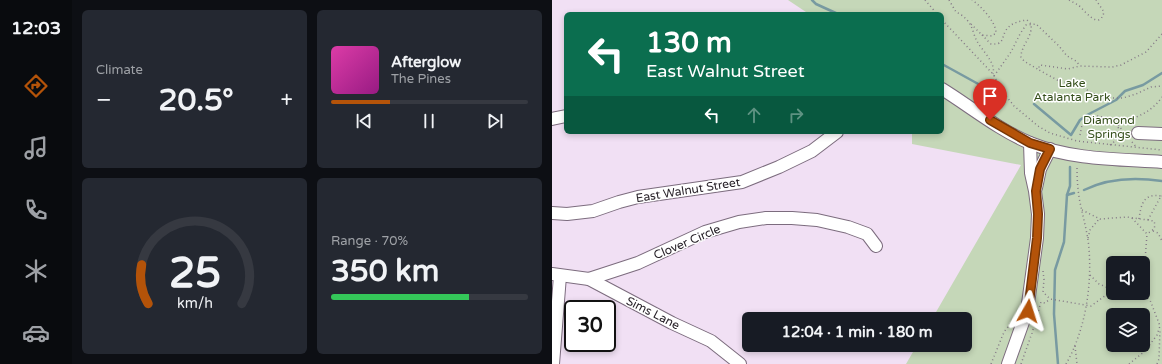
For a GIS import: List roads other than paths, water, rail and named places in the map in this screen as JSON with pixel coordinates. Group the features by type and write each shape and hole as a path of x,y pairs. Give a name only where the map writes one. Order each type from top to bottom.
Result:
{"street":[{"path":"944,90 1008,131 1030,143 1090,158 1162,162"},
{"path":"552,119 564,116"},
{"path":"1138,133 1162,134"},
{"name":"East Walnut Street","path":"552,213 567,214 593,211 638,197 742,182 779,167 812,151 834,134"},
{"path":"1008,364 1028,311 1037,238 1038,214 1036,191 1031,172 1030,143"},
{"path":"1036,191 1040,169 1050,149"},
{"name":"Clover Circle","path":"589,279 638,263 705,232 739,222 766,218 817,220 848,227 867,234 876,246"},
{"path":"553,364 556,275"},
{"name":"Sims Lane","path":"556,275 589,279 672,323 711,340 740,364"}],"waterway":[{"path":"812,0 816,4 834,12"},
{"path":"944,65 991,91"},
{"path":"1034,104 1071,135 1080,120 1087,115 1116,100 1125,91 1143,85 1162,73"},
{"path":"1058,364 1054,314 1055,270 1064,242 1067,195 1070,186 1070,167"},
{"path":"1084,190 1112,181 1132,179 1162,181"},
{"path":"1067,195 1074,193"}],"park label":[{"name":"Lake Atalanta Park","path":"1072,90"},
{"name":"Diamond Springs","path":"1109,127"}]}
